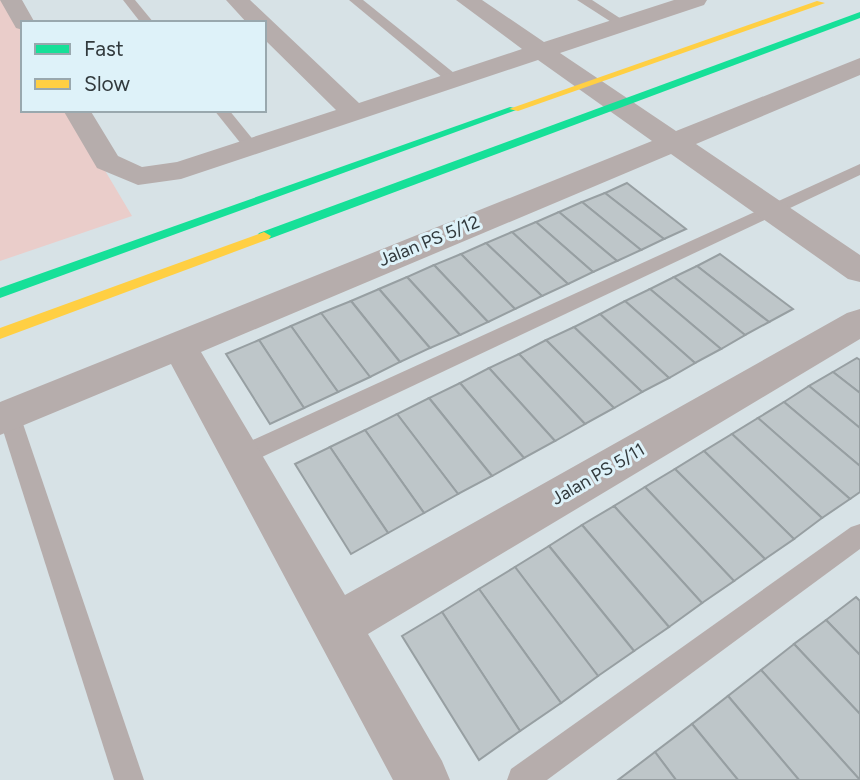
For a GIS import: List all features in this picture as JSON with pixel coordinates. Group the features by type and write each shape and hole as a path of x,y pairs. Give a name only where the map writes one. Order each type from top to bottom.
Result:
{"street":[{"path":"11,0 23,21"},
{"path":"237,0 260,21"},
{"path":"467,0 860,271"},
{"path":"77,112 107,162 138,176 181,170 696,0"},
{"path":"0,293 586,83 828,0"},
{"path":"0,334 860,15"},
{"path":"266,27 354,113"},
{"name":"Jalan PS 5/12","path":"5,417 860,66"},
{"name":"Jalan PS 5/11","path":"336,626 860,322"},
{"path":"178,344 422,780"}],"lane":[{"path":"129,0 146,21"},
{"path":"355,0 454,80"},
{"path":"583,0 623,24"},
{"path":"223,112 251,147"},
{"path":"241,456 860,169"},
{"path":"5,417 130,780"},
{"path":"522,780 860,535"}],"shaded area":[{"path":"0,0 4,0 21,29 21,112 70,112 132,216 0,261"}],"building":[{"path":"627,183 686,229 664,239 605,193"},
{"path":"605,193 664,239 641,250 582,202"},
{"path":"582,202 641,250 617,261 559,212"},
{"path":"559,212 617,261 593,272 536,222"},
{"path":"536,222 593,272 568,284 512,232"},
{"path":"512,232 568,284 542,296 486,243"},
{"path":"486,243 542,296 515,309 461,254"},
{"path":"461,254 515,309 488,322 434,265"},
{"path":"720,254 793,309 769,322 697,266"},
{"path":"434,265 488,322 460,335 407,277"},
{"path":"697,266 769,322 745,335 674,277"},
{"path":"407,277 460,335 430,348 379,289"},
{"path":"674,277 745,335 721,349 650,289"},
{"path":"379,289 430,348 400,362 351,301"},
{"path":"650,289 721,349 695,363 625,301"},
{"path":"351,301 400,362 370,377 321,313"},
{"path":"625,301 695,363 669,378 600,314"},
{"path":"321,313 370,377 338,392 291,326"},
{"path":"600,314 669,378 642,392 574,327"},
{"path":"291,326 338,392 304,408 259,340"},
{"path":"574,327 642,392 614,408 546,340"},
{"path":"259,340 304,408 270,424 226,354"},
{"path":"546,340 614,408 585,424 519,354"},
{"path":"519,354 585,424 555,441 489,368"},
{"path":"857,358 860,360 860,393 833,372"},
{"path":"489,368 555,441 524,458 460,383"},
{"path":"833,372 860,393 860,428 809,386"},
{"path":"460,383 524,458 492,476 429,398"},
{"path":"809,386 860,428 860,466 784,402"},
{"path":"429,398 492,476 458,494 397,414"},
{"path":"784,402 860,466 860,492 850,499 758,418"},
{"path":"397,414 458,494 424,513 365,430"},
{"path":"758,418 850,499 822,518 732,434"},
{"path":"365,430 424,513 388,533 330,447"},
{"path":"732,434 822,518 794,539 704,451"},
{"path":"330,447 388,533 351,554 295,464"},
{"path":"704,451 794,539 765,559 675,469"},
{"path":"675,469 765,559 734,581 645,487"},
{"path":"645,487 734,581 702,603 614,506"},
{"path":"614,506 702,603 669,627 582,525"},
{"path":"582,525 669,627 634,651 549,546"},
{"path":"549,546 634,651 598,676 515,567"},
{"path":"515,567 598,676 561,703 479,589"},
{"path":"479,589 561,703 520,731 442,612"},
{"path":"856,597 860,601 860,655 826,620"},
{"path":"442,612 520,731 479,760 402,636"},
{"path":"826,620 860,655 860,714 794,644"},
{"path":"794,644 860,714 860,780 761,670"},
{"path":"761,670 860,780 799,780 728,696"},
{"path":"728,696 799,780 738,780 692,724"},
{"path":"692,724 738,780 676,780 655,752"},
{"path":"655,752 676,780 618,780"}],"traffic: fast":[{"path":"264,236 860,15"},
{"path":"0,293 514,109"}],"traffic: slow":[{"path":"514,109 820,3"},
{"path":"0,334 264,236"}]}
